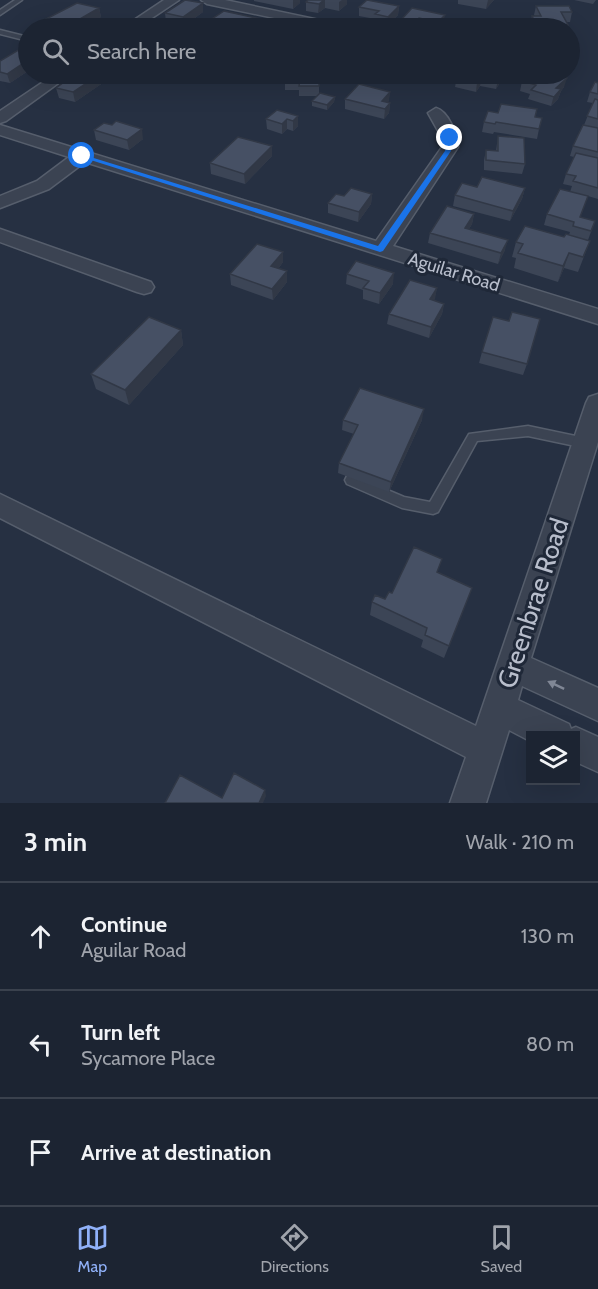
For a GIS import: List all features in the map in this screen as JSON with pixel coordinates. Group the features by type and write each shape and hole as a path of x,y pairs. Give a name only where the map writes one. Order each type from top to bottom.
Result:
{"street":[{"path":"145,18 173,0"},
{"path":"207,0 291,18"},
{"path":"0,118 49,84"},
{"path":"380,250 450,147 450,138 436,113"},
{"name":"Aguilar Road","path":"0,130 598,317"},
{"path":"0,202 43,185 82,156"},
{"path":"0,235 144,286"},
{"name":"Greenbrae Road","path":"468,803 598,403"},
{"path":"0,505 486,749"},
{"path":"513,666 598,705"},
{"path":"500,708 549,731"},
{"path":"580,746 598,755"}],"lane":[{"path":"0,13 19,0"},
{"path":"0,32 18,36"},
{"path":"352,480 402,502 433,508 473,437 528,430 585,442"}],"building":[{"path":"185,0 203,3 183,17 165,13"},
{"path":"324,0 319,4 306,2"},
{"path":"367,0 399,6 388,17 375,14 379,11 359,7"},
{"path":"77,3 99,8 82,18 48,18"},
{"path":"536,6 569,6 572,12 561,12 564,18 533,18 532,16 541,16"},
{"path":"412,8 445,15 442,18 403,18"},
{"path":"224,11 256,18 214,18"},
{"path":"18,50 18,67 7,74 0,72 0,61"},
{"path":"595,82 598,83 598,94 590,92"},
{"path":"61,84 85,84 73,92 56,88"},
{"path":"299,84 319,84 319,86 299,86"},
{"path":"359,84 390,92 382,101 390,103 385,109 345,99"},
{"path":"532,84 560,84 556,88 561,89 554,97 531,90 536,85"},
{"path":"320,93 335,97 327,105 312,101"},
{"path":"595,99 598,100 598,119 587,116"},
{"path":"501,104 537,109 535,117 542,118 539,129 484,122 488,111 498,113"},
{"path":"277,110 298,116 293,121 287,119 282,124 266,119"},
{"path":"116,121 142,129 127,140 94,130 104,123 112,125"},
{"path":"583,125 598,128 598,152 573,146"},
{"path":"498,136 524,138 525,164 486,160 486,150 498,151"},
{"path":"238,137 272,146 244,174 210,163"},
{"path":"576,153 598,158 598,188 573,181 576,176 566,174"},
{"path":"482,177 525,188 513,211 455,195 462,183 477,187"},
{"path":"351,188 372,194 359,212 328,203 336,194 344,196"},
{"path":"560,189 588,196 580,217 595,221 591,231 573,226 574,222 547,214"},
{"path":"447,206 474,214 465,228 508,240 501,253 430,233"},
{"path":"525,226 564,237 566,234 590,241 583,257 569,253 563,266 518,253 523,244 516,242"},
{"path":"257,244 283,252 271,266 287,271 272,289 230,274"},
{"path":"356,261 394,273 380,293 363,288 369,281 347,274"},
{"path":"410,280 437,288 430,299 444,304 431,327 389,314"},
{"path":"512,312 540,319 527,364 482,352 493,317 509,321"},
{"path":"149,317 181,330 125,390 91,374"},
{"path":"360,388 424,409 391,482 339,463 358,425 343,420"},
{"path":"414,547 442,559 437,572 472,588 449,646 425,635 427,628 372,602 375,595 385,599 389,592 392,593"},
{"path":"234,773 265,790 259,803 165,803 180,775 222,798"}],"route":[{"path":"82,156 380,250 448,151 450,138"}]}
